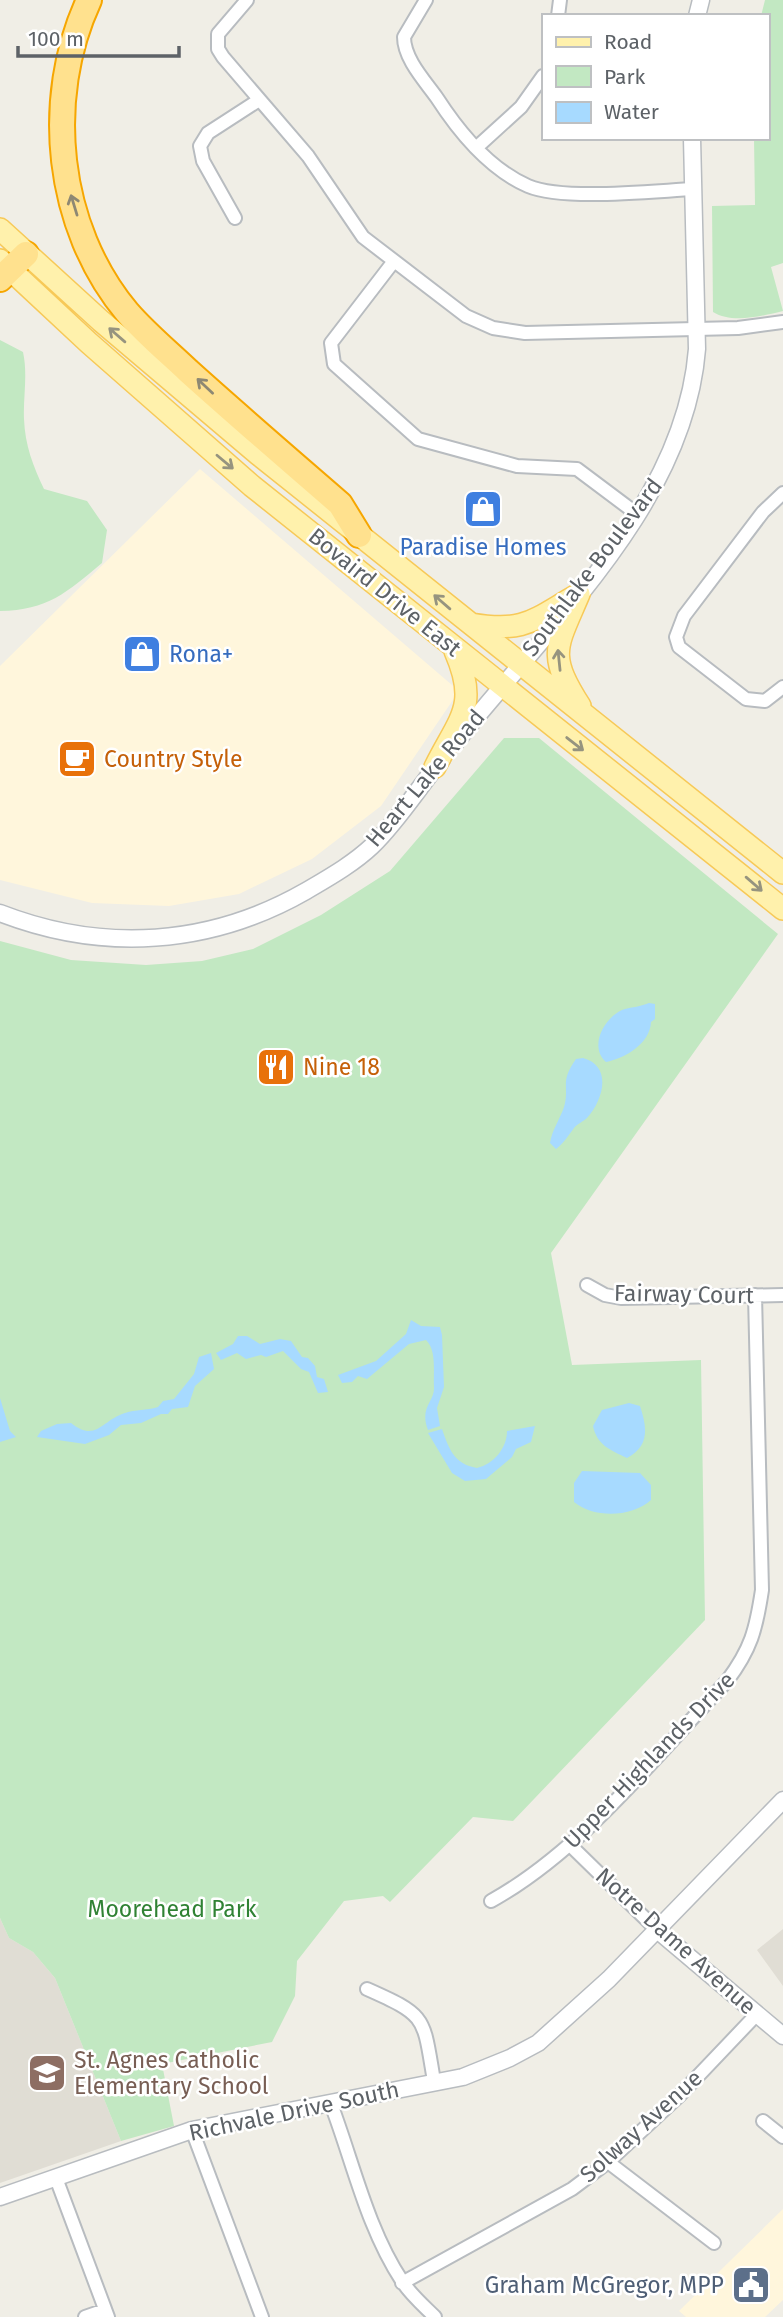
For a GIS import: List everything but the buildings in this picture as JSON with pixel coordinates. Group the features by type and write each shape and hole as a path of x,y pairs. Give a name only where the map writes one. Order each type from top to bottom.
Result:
{"highway":[{"path":"89,0 66,70 62,146 72,199 92,256 113,293 146,331 340,504 359,535"}],"main road":[{"name":"Bovaird Drive East","path":"0,229 9,265 197,439 502,686 749,879 783,909"},
{"name":"Bovaird Drive East","path":"9,265 176,385 466,623 783,873"},
{"path":"466,623 499,629 516,627 579,594"},
{"path":"579,594 558,644 557,657 563,679 588,720"},
{"path":"435,767 467,705 465,675 452,646"}],"street":[{"path":"247,0 221,28 217,41 223,57 308,156 356,230 467,316 502,330 539,332 753,328 783,322"},
{"path":"426,0 408,28 404,46 457,128 476,148 515,178 542,190 694,189"},
{"path":"476,148 521,107 542,77"},
{"path":"235,218 204,161 200,146 208,133 259,100"},
{"name":"Southlake Boulevard","path":"520,665 579,594 637,514 659,480 683,424 694,381 697,329 692,140"},
{"path":"394,261 331,343 334,364 418,439 517,466 577,468 637,514"},
{"path":"783,492 763,512 684,616 676,636 679,647 746,699 765,701 783,687"},
{"name":"Heart Lake Road","path":"0,913 51,930 113,939 174,937 234,923 289,901 326,880 372,846 520,665"},
{"name":"Fairway Court","path":"587,1285 605,1295 621,1298 783,1295"},
{"name":"Upper Highlands Drive","path":"491,1901 526,1882 570,1845 727,1681 747,1654 755,1634 762,1590 755,1295"},
{"name":"Richvale Drive South","path":"0,2197 191,2130 331,2104 474,2073 538,2043 609,1979 783,1800"},
{"name":"Notre Dame Avenue","path":"570,1845 656,1929 783,2036"},
{"path":"367,1989 408,2007 418,2017 427,2034 434,2081"},
{"name":"Solway Avenue","path":"402,2283 572,2189 608,2162 680,2096 757,2014"},
{"path":"331,2104 371,2220 402,2283 435,2317"},
{"path":"763,2120 783,2137"},
{"path":"191,2130 261,2317"},
{"path":"608,2162 714,2243"},
{"path":"56,2178 107,2314 85,2317"}],"shaded area":[{"path":"200,469 459,691 381,806 312,859 239,894 169,906 92,903 0,880 0,666"},
{"name":"St. Agnes Catholic Elementary School","path":"0,1918 9,1938 33,1952 55,1978 121,2141 0,2183"},
{"path":"783,1929 783,1986 757,1950"},
{"path":"783,2209 783,2300 765,2317 686,2317 679,2311"}],"green space":[{"path":"765,0 783,0 783,263 771,267 783,311 747,318 729,318 713,312 712,206 755,205 754,140 769,140 769,14 762,14"},
{"path":"0,340 23,352 26,438 44,489 87,501 107,530 102,563 78,583 44,603 0,611"},
{"name":"Moorehead Park","path":"504,738 539,738 778,934 551,1253 572,1365 701,1360 705,1620 513,1821 473,1817 390,1902 383,1896 344,1901 297,1961 295,1996 272,2042 162,2064 174,2126 121,2141 55,1978 33,1952 9,1938 0,1918 0,941 71,960 146,965 202,961 253,949 321,915 390,871"}],"water":[{"path":"655,1004 655,1019 651,1022 646,1037 635,1049 606,1062 599,1049 600,1034 604,1026 622,1010"},
{"path":"583,1058 599,1068 602,1076 601,1094 593,1111 556,1149 550,1143 566,1100 566,1079 576,1059"},
{"path":"411,1320 421,1326 440,1327 442,1335 444,1387 437,1408 440,1426 428,1430 425,1416 434,1392 434,1369 432,1350 426,1340 409,1344 367,1379 358,1376 352,1382 342,1383 338,1375 376,1361 406,1334"},
{"path":"238,1336 247,1336 260,1344 280,1339 291,1341 302,1357 308,1358 315,1366 317,1377 324,1379 328,1392 318,1393 309,1372 301,1369 283,1351 266,1357 261,1355 246,1359 237,1353 221,1360 216,1353 233,1344"},
{"path":"211,1353 214,1369 195,1386 188,1407 172,1409 168,1414 161,1414 141,1423 121,1425 109,1435 85,1444 37,1437 41,1431 57,1424 71,1423 80,1429 93,1430 125,1413 158,1407 163,1401 174,1399 194,1374 199,1357"},
{"path":"0,1398 10,1431 16,1437 0,1442"},
{"path":"629,1403 640,1406 645,1435 640,1448 627,1458 601,1442 593,1426 602,1410"},
{"path":"535,1426 531,1442 516,1449 512,1457 486,1479 465,1481 452,1473 428,1433 442,1429 453,1454 463,1463 477,1468 489,1463 498,1454 505,1443 507,1431"},
{"path":"582,1471 640,1473 651,1485 651,1500 624,1513 592,1511 574,1502 574,1483"}],"place":[{"name":"Paradise Homes","path":"483,509"},
{"name":"Rona+","path":"142,654"},
{"name":"Country Style","path":"77,759"},
{"name":"Nine 18","path":"276,1067"},
{"name":"St. Agnes Catholic Elementary School","path":"47,2073"},
{"name":"Graham McGregor, MPP","path":"751,2285"}]}
